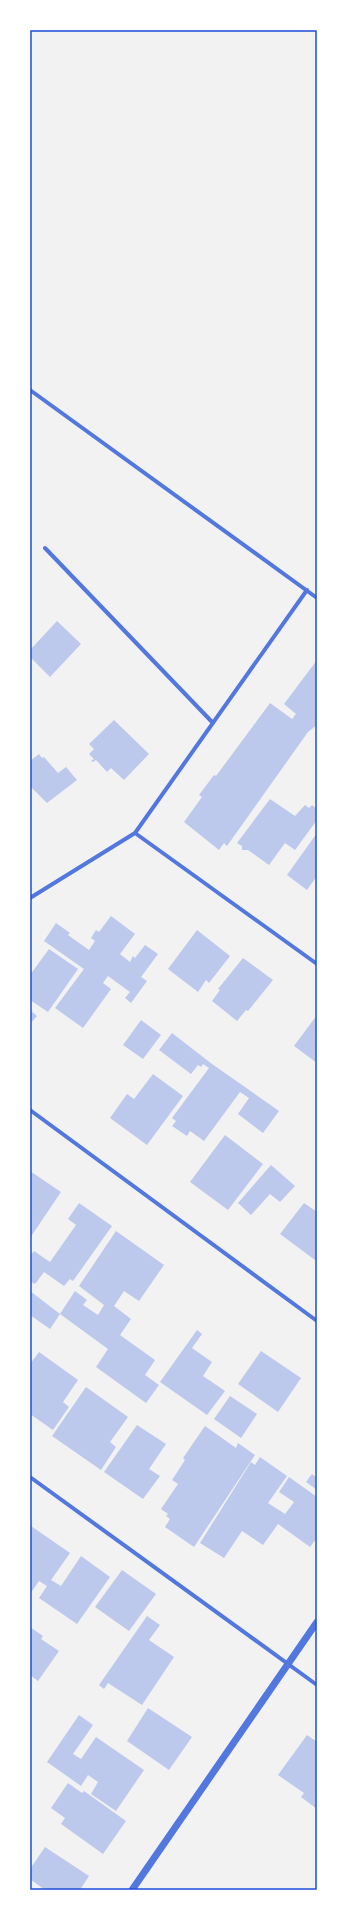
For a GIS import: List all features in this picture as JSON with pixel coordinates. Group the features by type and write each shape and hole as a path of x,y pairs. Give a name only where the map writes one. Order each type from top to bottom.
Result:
{"street":[{"path":"30,390 317,598"},
{"path":"45,548 213,723"},
{"path":"30,898 135,833 307,590"},
{"path":"135,833 317,964"},
{"path":"30,1110 317,1321"},
{"path":"30,1477 317,1685"},
{"path":"132,1890 317,1622"}],"building":[{"path":"57,621 81,644 50,677 30,657 30,650"},
{"path":"317,660 317,725 308,732 227,846 224,843 219,850 184,822 202,797 199,795 214,775 216,776 270,703 292,719 296,714 284,704"},
{"path":"114,720 149,754 124,780 111,768 107,772 96,760 93,762 91,761 94,759 89,754 94,749 89,744"},
{"path":"39,754 42,758 44,757 58,773 66,767 77,780 47,803 30,786 30,761"},
{"path":"270,799 295,816 305,805 309,808 312,805 317,809 317,820 295,850 285,843 269,865 248,850 242,850 242,846 237,843"},
{"path":"317,833 317,876 307,890 287,875"},
{"path":"111,916 135,934 120,954 130,962 133,956 135,958 145,945 158,954 141,977 147,981 131,1003 125,998 130,992 108,976 103,983 111,989 83,1028 55,1008 84,969 44,941 56,923 70,933 68,935 89,950 95,941 91,938 96,930 99,932"},
{"path":"197,930 230,956 209,983 206,980 198,992 168,969"},
{"path":"49,949 78,969 48,1012 30,1000 30,975"},
{"path":"243,958 273,980 248,1011 246,1010 237,1021 212,1001 220,990 218,989"},
{"path":"30,1010 37,1016 30,1024"},
{"path":"317,1015 317,1063 294,1046"},
{"path":"141,1020 161,1035 143,1059 123,1045"},
{"path":"172,1033 212,1064 279,1111 263,1133 238,1114 249,1098 240,1092 204,1141 190,1131 187,1136 172,1126 176,1121 172,1118 209,1068 203,1064 201,1067 198,1065 191,1074 159,1050"},
{"path":"153,1074 183,1096 147,1145 110,1118 127,1094 134,1099"},
{"path":"225,1135 263,1164 228,1210 190,1182"},
{"path":"271,1165 295,1186 280,1202 270,1194 251,1215 238,1203"},
{"path":"30,1171 61,1192 30,1238"},
{"path":"79,1203 112,1226 73,1281 70,1279 64,1286 44,1272 35,1284 30,1281 30,1256 34,1251 50,1262 76,1225 68,1219"},
{"path":"304,1203 317,1212 317,1258 315,1260 280,1234"},
{"path":"116,1231 164,1265 139,1301 124,1291 114,1306 131,1319 120,1335 155,1360 145,1375 159,1385 146,1403 96,1367 108,1349 60,1314 75,1291 87,1300 83,1305 98,1315 104,1305 79,1286"},
{"path":"30,1291 60,1314 50,1329 30,1315"},
{"path":"197,1330 202,1334 192,1348 212,1362 203,1376 225,1391 207,1415 160,1382"},
{"path":"261,1351 301,1378 278,1412 238,1384"},
{"path":"39,1352 78,1380 63,1402 69,1407 53,1430 30,1414 30,1364"},
{"path":"86,1387 128,1417 110,1442 116,1447 101,1470 52,1436"},
{"path":"230,1396 257,1414 241,1438 214,1419"},
{"path":"137,1425 166,1444 149,1469 160,1476 143,1499 104,1472"},
{"path":"205,1426 236,1448 238,1443 255,1455 194,1547 165,1527 170,1519 166,1516 168,1514 161,1509 178,1484 172,1480 185,1460 183,1458"},
{"path":"260,1457 287,1476 268,1503 285,1514 294,1502 279,1492 289,1477 317,1497 317,1538 310,1547 278,1524 263,1545 242,1531 224,1558 200,1543 251,1462 255,1465"},
{"path":"312,1474 316,1477 317,1475 317,1490 306,1482"},
{"path":"31,1526 70,1553 51,1580 61,1586 81,1556 110,1577 77,1624 39,1598 47,1586 39,1581 30,1594"},
{"path":"122,1570 156,1594 129,1631 95,1607"},
{"path":"147,1616 160,1625 149,1640 174,1657 142,1705 108,1683 104,1689 99,1685"},
{"path":"30,1627 43,1636 41,1639 59,1651 38,1681 30,1675"},
{"path":"148,1708 192,1737 169,1770 127,1741"},
{"path":"79,1715 93,1725 73,1754 81,1759 96,1737 144,1770 116,1811 91,1794 98,1782 88,1775 81,1786 47,1762"},
{"path":"307,1735 317,1742 317,1809 301,1797 304,1793 278,1775"},
{"path":"68,1783 82,1793 84,1791 126,1821 103,1854 61,1824 65,1818 51,1808"},
{"path":"45,1847 89,1876 80,1890 45,1890 30,1879 30,1869"}]}
